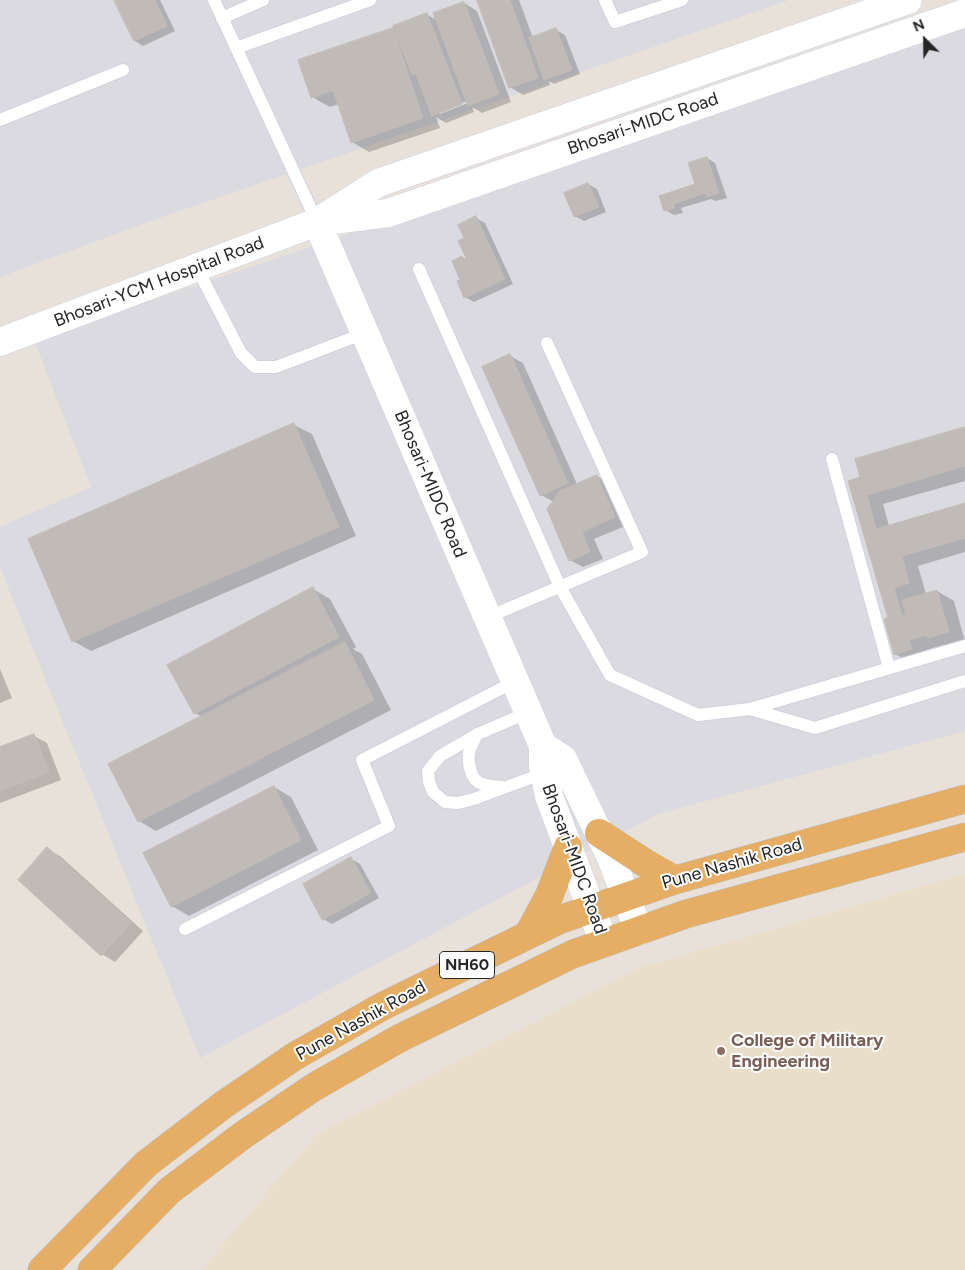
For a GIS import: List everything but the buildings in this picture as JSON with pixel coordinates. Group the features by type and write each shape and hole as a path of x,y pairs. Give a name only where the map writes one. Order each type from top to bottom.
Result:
{"highway":[{"name":"Pune Nashik Road","path":"42,1270 146,1164 222,1105 295,1056 375,1010 559,920 626,896 675,880 965,799"},
{"path":"599,833 675,880"},
{"name":"Pune Nashik Road","path":"92,1270 169,1191 243,1135 314,1087 400,1038 573,954 686,914 965,837"},
{"path":"528,935 549,896 568,847"}],"street":[{"name":"Bhosari-MIDC Road","path":"317,222 378,183 908,0"},
{"name":"Bhosari-MIDC Road","path":"317,222 388,213 965,13"},
{"name":"Bhosari-MIDC Road","path":"317,222 543,746 543,766 549,796 604,943"},
{"name":"Bhosari-YCM Hospital Road","path":"0,342 317,222"},
{"name":"Bhosari-MIDC Road","path":"543,746 563,759 612,860 639,931"}],"lane":[{"path":"214,0 317,222"},
{"path":"222,18 263,0"},
{"path":"236,48 370,0"},
{"path":"605,0 615,22 682,0"},
{"path":"0,120 123,70"},
{"path":"197,268 241,352 255,367 276,367 365,333"},
{"path":"419,269 560,587 610,675 698,715 750,709 965,646"},
{"path":"488,617 642,552 547,343"},
{"path":"832,459 889,668"},
{"path":"185,929 389,826 362,760 516,681"},
{"path":"750,709 815,728 965,681"},
{"path":"528,712 478,734 440,756 428,771 429,782 433,792 445,802 458,803 544,773"},
{"path":"478,734 470,747 468,759 471,773 477,781 489,786 507,787"}],"shaded area":[{"path":"0,0 789,0 151,221 0,277"},
{"path":"965,26 965,731 658,814 200,1058 0,568 0,527 91,487 34,340"},
{"name":"College of Military Engineering","path":"965,874 965,1270 201,1270 317,1134 639,968"}],"place":[{"name":"College of Military Engineering","path":"721,1051"}]}
